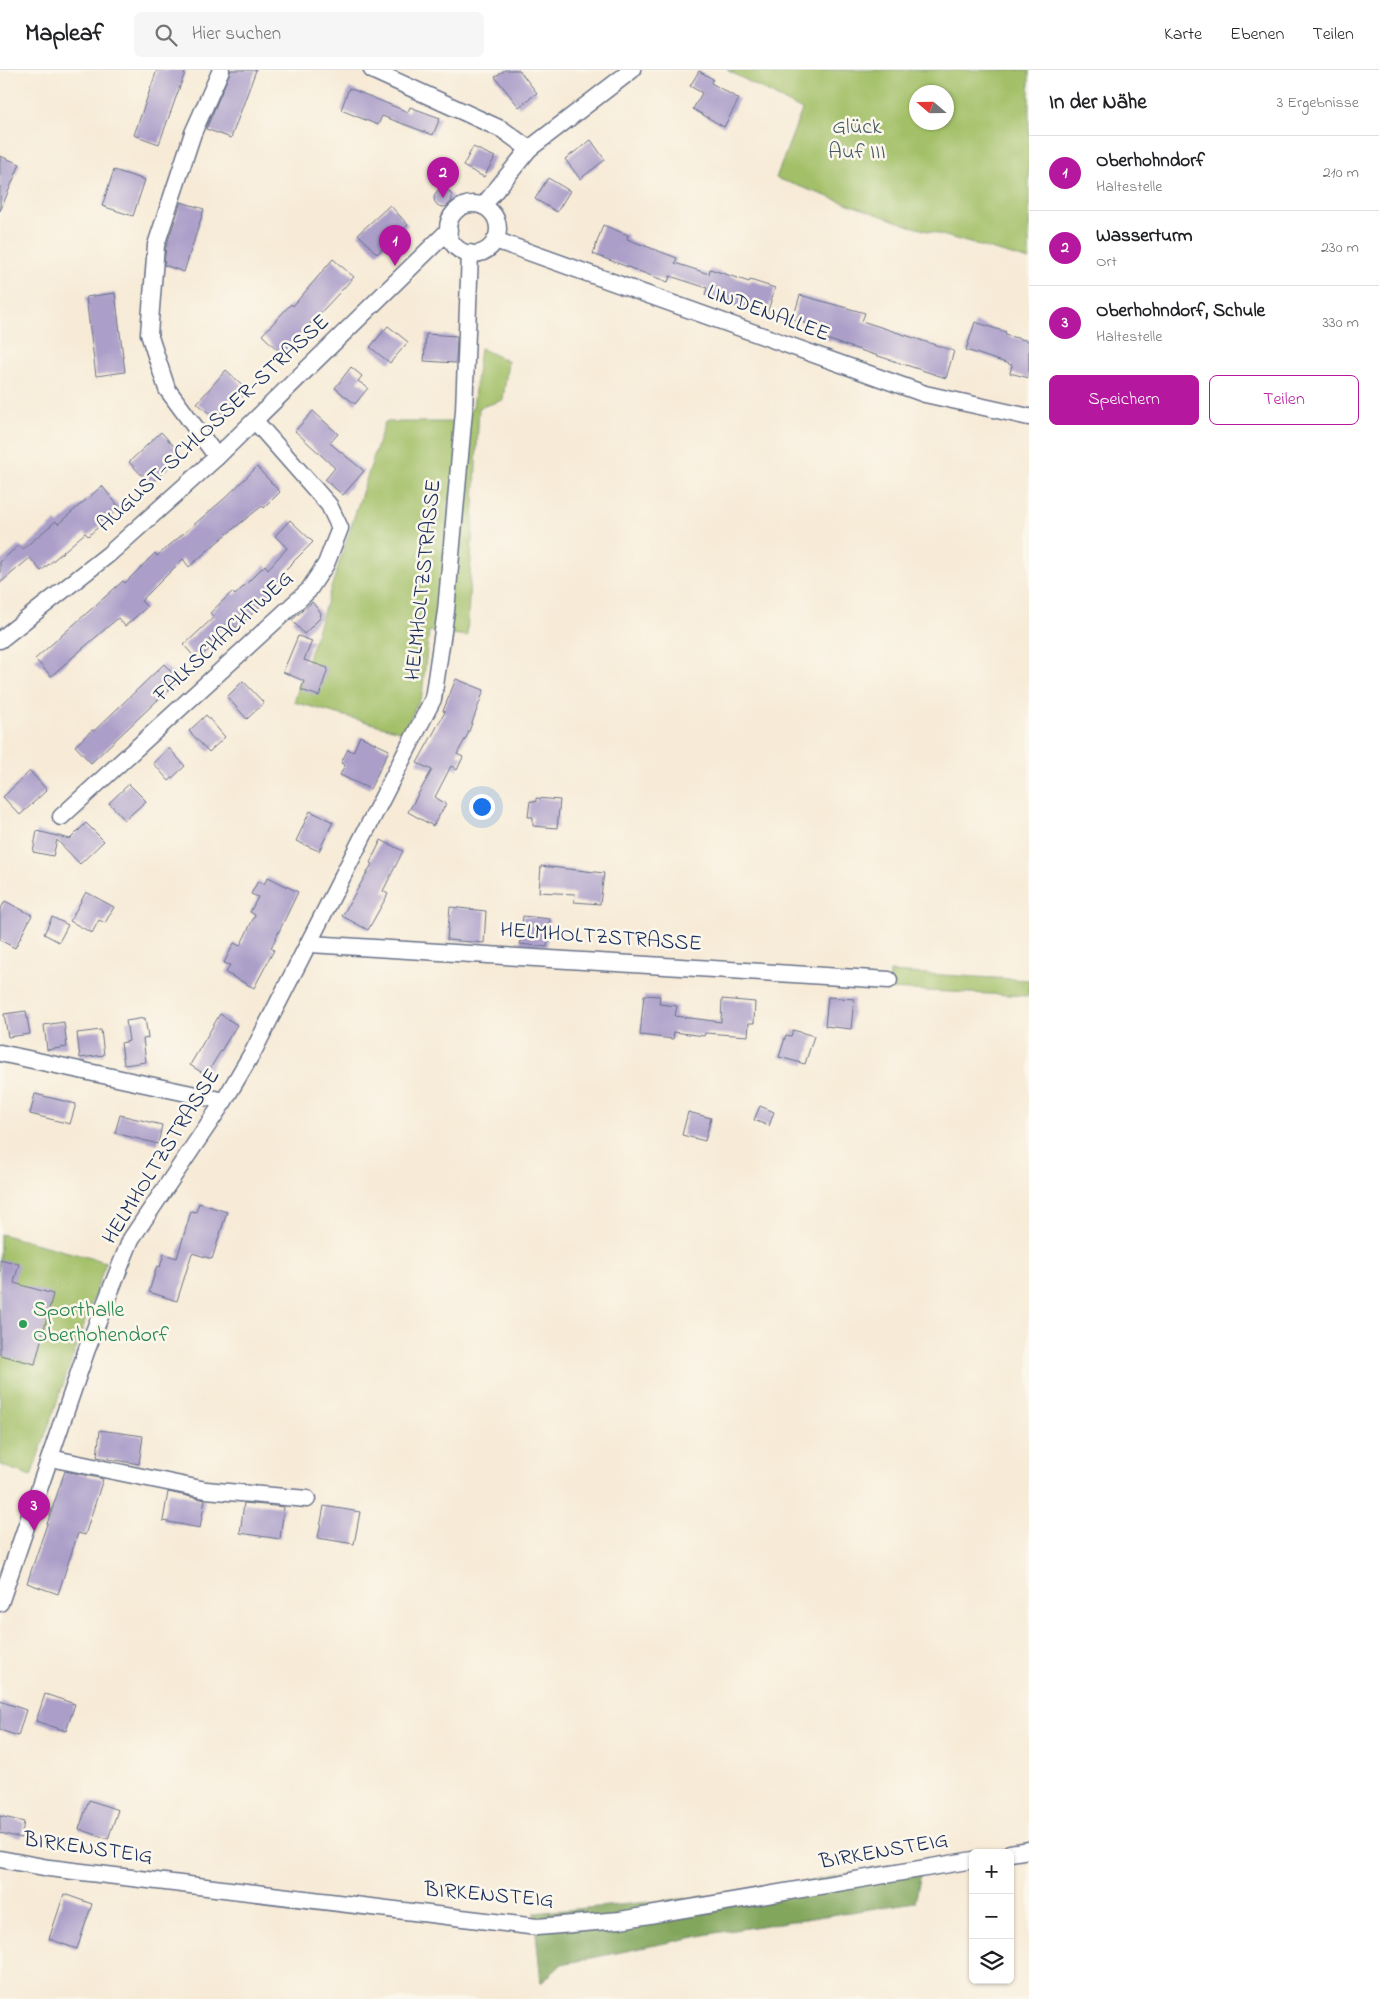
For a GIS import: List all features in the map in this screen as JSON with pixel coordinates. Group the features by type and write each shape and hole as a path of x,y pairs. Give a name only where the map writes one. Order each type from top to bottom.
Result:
{"street":[{"path":"217,457 167,389 149,334 156,245 193,133 221,70"},
{"path":"372,70 503,130 529,149"},
{"path":"483,206 529,149 632,70"},
{"path":"475,204 483,206 490,210 498,224 495,240 485,251 470,253 455,246 449,230 453,214 459,208 475,204"},
{"name":"AUGUST-SCHLOSSER-STRASSE","path":"0,640 109,554 217,457 449,230"},
{"name":"LINDENALLEE","path":"495,240 925,394 1029,417"},
{"name":"HELMHOLTZSTRASSE","path":"0,1603 87,1350 131,1239 224,1101 310,944 433,699 446,611 464,411 470,253"},
{"name":"FALKSCHACHTWEG","path":"61,816 308,591 326,564 340,528 329,505 255,421"},
{"name":"HELMHOLTZSTRASSE","path":"310,944 889,980"},
{"path":"0,1053 224,1101"},
{"path":"50,1458 206,1490 307,1500"},
{"path":"1014,1852 1029,1850"},
{"name":"BIRKENSTEIG","path":"0,1859 49,1868 537,1927 620,1920 969,1861"}],"green space":[{"name":"Glück Auf III","path":"727,70 1029,70 1029,260 907,225 776,178 802,110"},
{"path":"480,348 508,361 503,400 479,408 467,636 429,631 422,695 403,732 294,702 385,422 451,422 473,408"},
{"path":"890,972 1029,980 1029,996 890,989"},
{"path":"0,1234 106,1262 31,1476 0,1465"},
{"path":"924,1859 915,1902 715,1933 562,1964 541,1983 534,1913 755,1892"}],"building":[{"path":"157,70 186,70 159,144 134,135"},
{"path":"231,70 256,70 231,138 206,129"},
{"path":"505,70 519,70 537,93 519,107 495,77"},
{"path":"699,71 713,79 711,83 739,99 724,127 693,109 702,93 690,86"},
{"path":"349,88 408,112 410,107 440,118 433,135 382,116 378,125 341,110"},
{"path":"591,140 605,160 580,179 565,159"},
{"path":"473,147 495,157 484,177 463,166"},
{"path":"0,156 20,164 0,211"},
{"path":"114,170 145,180 133,216 102,206"},
{"path":"548,178 570,191 557,212 535,199"},
{"path":"439,189 447,189 452,194 450,205 439,207 434,202 434,194"},
{"path":"181,202 204,209 184,272 164,265 166,247"},
{"path":"390,205 408,225 377,254 358,234"},
{"path":"603,225 628,235 627,239 677,258 675,263 709,274 710,269 749,282 750,280 775,288 766,317 705,295 707,288 670,276 668,282 593,254"},
{"path":"333,259 354,277 282,354 262,335 291,304 293,306"},
{"path":"115,293 125,372 96,376 86,297"},
{"path":"800,295 865,313 862,321 954,351 946,378 826,339 829,331 793,319"},
{"path":"975,322 1006,332 1005,335 1029,341 1029,378 1010,373 1012,365 966,350"},
{"path":"388,326 408,342 390,363 370,347"},
{"path":"426,334 457,336 456,363 424,361"},
{"path":"351,367 362,376 358,381 368,388 355,404 335,388"},
{"path":"226,370 248,390 219,422 197,403"},
{"path":"313,411 338,434 330,443 364,471 343,495 325,480 335,468 295,431"},
{"path":"161,432 182,455 150,484 129,462"},
{"path":"257,467 280,492 264,508 262,506 189,567 183,559 141,601 147,607 125,626 118,618 51,676 35,659 123,581 125,583 155,553 157,556 224,499"},
{"path":"102,486 120,508 88,536 85,533 41,571 30,558 0,583 0,562 19,545 23,549 56,521 58,524"},
{"path":"290,520 313,542 283,572 288,578 271,596 237,628 229,621 209,640 214,644 197,660 184,645 214,617 210,613 232,592 235,595 265,565 268,569 287,548 275,536"},
{"path":"312,602 321,613 320,618 304,634 292,620"},
{"path":"298,636 312,641 304,660 328,668 319,696 301,690 304,681 283,672"},
{"path":"164,664 179,680 91,763 75,746 92,730 94,731"},
{"path":"456,679 484,690 468,734 457,754 463,757 457,770 451,766 435,797 446,804 433,826 408,812 432,770 417,763 445,712 443,711"},
{"path":"243,681 264,703 247,719 227,697"},
{"path":"206,715 225,737 209,752 189,731"},
{"path":"360,736 389,750 370,789 340,775 345,765 341,763 348,749 353,752"},
{"path":"169,748 185,766 169,781 153,763"},
{"path":"30,771 47,790 20,815 3,797"},
{"path":"129,784 146,801 125,820 109,803"},
{"path":"536,798 560,800 557,828 533,826 533,817 528,817 530,801 536,802"},
{"path":"310,811 333,822 319,851 296,841"},
{"path":"86,823 104,841 80,864 57,840 53,856 33,852 37,831 70,839"},
{"path":"381,840 403,851 383,891 388,894 368,930 342,916 372,864 370,863"},
{"path":"541,866 604,873 600,904 574,902 575,894 539,892"},
{"path":"268,877 298,892 271,948 274,950 254,988 226,973 230,965 224,963 234,943 240,946 255,915 250,912 258,897 251,894 258,881 264,884"},
{"path":"86,892 114,907 105,923 99,920 92,933 70,921"},
{"path":"5,901 32,915 15,948 0,940 0,910"},
{"path":"450,907 486,911 484,943 447,940"},
{"path":"523,916 550,919 547,947 520,944"},
{"path":"52,917 68,925 59,942 44,934"},
{"path":"644,995 660,996 659,1004 677,1006 675,1016 721,1022 722,999 755,1002 754,1023 749,1023 748,1036 705,1033 704,1036 674,1032 673,1039 640,1035"},
{"path":"828,997 854,999 851,1029 825,1026"},
{"path":"26,1011 30,1034 8,1037 4,1014"},
{"path":"220,1014 237,1025 206,1075 190,1065"},
{"path":"145,1018 148,1038 143,1039 146,1062 124,1065 121,1043 129,1041 126,1021"},
{"path":"64,1022 67,1047 47,1050 44,1025"},
{"path":"101,1030 104,1055 80,1058 77,1033"},
{"path":"793,1030 814,1036 805,1064 779,1057 786,1035 791,1036"},
{"path":"35,1094 76,1104 70,1124 30,1114"},
{"path":"760,1106 774,1112 769,1126 754,1120"},
{"path":"688,1112 711,1118 705,1141 682,1135"},
{"path":"120,1115 162,1125 158,1144 115,1133"},
{"path":"199,1203 227,1212 212,1259 192,1253 177,1301 149,1292 157,1266 160,1267 164,1254 177,1258 191,1211 196,1212"},
{"name":"Sporthalle Oberhohendorf","path":"0,1259 19,1264 14,1283 53,1294 35,1364 0,1355"},
{"path":"100,1430 143,1436 139,1464 97,1457"},
{"path":"65,1471 103,1479 85,1535 78,1533 58,1594 27,1583"},
{"path":"168,1492 205,1500 200,1528 163,1521"},
{"path":"244,1503 284,1507 280,1539 240,1533"},
{"path":"324,1506 360,1512 354,1544 318,1538"},
{"path":"45,1694 75,1704 66,1731 36,1721"},
{"path":"0,1701 26,1710 18,1736 0,1730"},
{"path":"89,1800 118,1810 108,1839 79,1829"},
{"path":"0,1816 24,1822 21,1838 0,1833"},
{"path":"64,1894 92,1904 77,1949 49,1939"}],"place":[{"name":"Wasserturm","path":"443,198"},
{"name":"Oberhohndorf","path":"395,266"},
{"name":"Sporthalle Oberhohendorf","path":"23,1324"},
{"name":"Oberhohndorf, Schule","path":"34,1531"}]}
